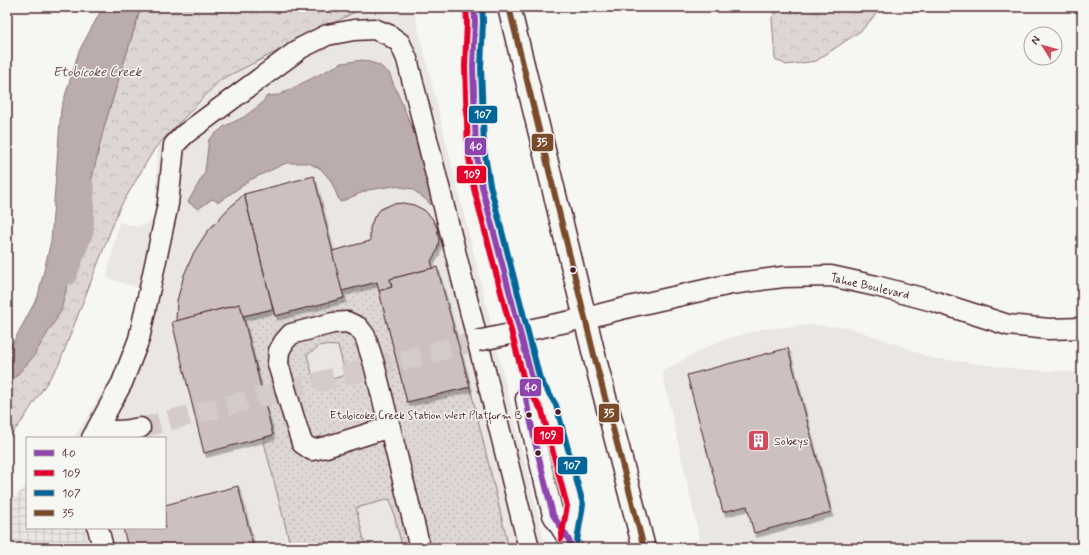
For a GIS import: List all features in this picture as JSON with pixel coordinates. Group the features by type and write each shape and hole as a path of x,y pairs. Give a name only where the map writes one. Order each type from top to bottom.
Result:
{"main road":[{"path":"509,7 644,548"}],"street":[{"path":"474,7 475,20 473,67 476,150 482,186 533,382 549,408 575,506 570,544"},
{"path":"473,67 479,23 486,7"},
{"path":"95,433 122,384 139,339 168,204 174,145 185,134 301,48 327,35 354,30 374,29 389,35 400,43 407,60 443,199 477,342 529,548"},
{"name":"Tahoe Boulevard","path":"477,342 731,284 783,277 831,276 933,301 1008,324 1049,329 1082,328"},
{"path":"390,427 312,450 302,443 278,364 279,351 284,342 291,334 333,322 347,322 358,327 365,336 374,364 390,427 420,548"},
{"path":"95,433 109,431 120,432 140,428"},
{"path":"98,529 103,548"}],"shaded area":[{"path":"413,7 546,548 89,548 84,529 166,529 166,437 74,437 83,425 123,356 140,288 107,278 119,222 137,227 154,221 160,116 341,8"},
{"name":"Sobeys","path":"810,325 846,327 886,340 931,358 1026,370 1082,372 1082,548 693,548 691,542 700,540 662,371 719,341 763,329"},
{"path":"26,486 26,529 84,529 89,548 7,548 7,505"}],"green space":[{"path":"141,7 363,7 220,80 155,148 119,209 59,364 22,421 7,440 7,386 33,357"},
{"path":"778,7 882,7 862,30 816,61 786,65 775,59 772,18"},
{"path":"377,282 407,402 470,387 509,548 395,548 402,546 390,499 356,508 366,548 291,548 263,438 273,435 243,316 273,309 275,316 344,298 342,291","holes":["321,345 338,346 346,375 315,384 307,355"]}],"water":[{"name":"Etobicoke Creek","path":"103,7 141,7 104,127 61,311 33,357 7,386 7,350 14,341 38,296 51,241 61,109 79,51"},
{"path":"363,60 379,65 389,73 413,130 421,141 447,200 432,206 412,189 394,186 368,190 340,202 331,181 321,169 308,163 286,163 250,180 219,202 212,199 198,209 188,202 205,172 209,139 225,126 244,117 260,105 267,96 279,95 342,63"}],"building":[{"path":"314,176 344,298 275,316 244,194"},
{"path":"244,194 273,309 243,316 240,304 176,321 177,301 184,275 194,252 207,232"},
{"path":"403,203 414,205 424,210 432,218 437,228 439,240 437,251 431,261 433,268 390,279 392,287 379,291 377,282 342,291 332,251 370,241 370,228 374,217 381,209 392,204"},
{"path":"437,267 470,387 407,402 379,291 392,287 390,279"},
{"path":"240,304 273,435 204,453 172,322"},
{"name":"Sobeys","path":"788,348 831,512 754,533 747,506 723,512 687,375"},
{"path":"238,486 254,548 128,548 123,529 166,529 166,505"}],"waterway":[{"name":"Etobicoke Creek","path":"65,273 81,231 82,189"}],"tunnel":[{"path":"140,428 477,341"}],"transit line":[{"name":"40","path":"474,7 475,21 473,67 476,150 482,187 533,382 526,399 535,442 553,515 569,540 571,548"},
{"name":"107","path":"482,7 483,21 481,67 484,149 490,185 540,379 556,405 583,504 577,541"},
{"name":"35","path":"509,7 595,359 644,548"},
{"name":"109","path":"466,8 467,21 465,67 468,151 474,189 525,384 542,411 567,506 561,539"}],"place":[{"name":"Etobicoke Creek Station West Platform B","path":"529,415"},
{"name":"Sobeys","path":"759,441"}]}
